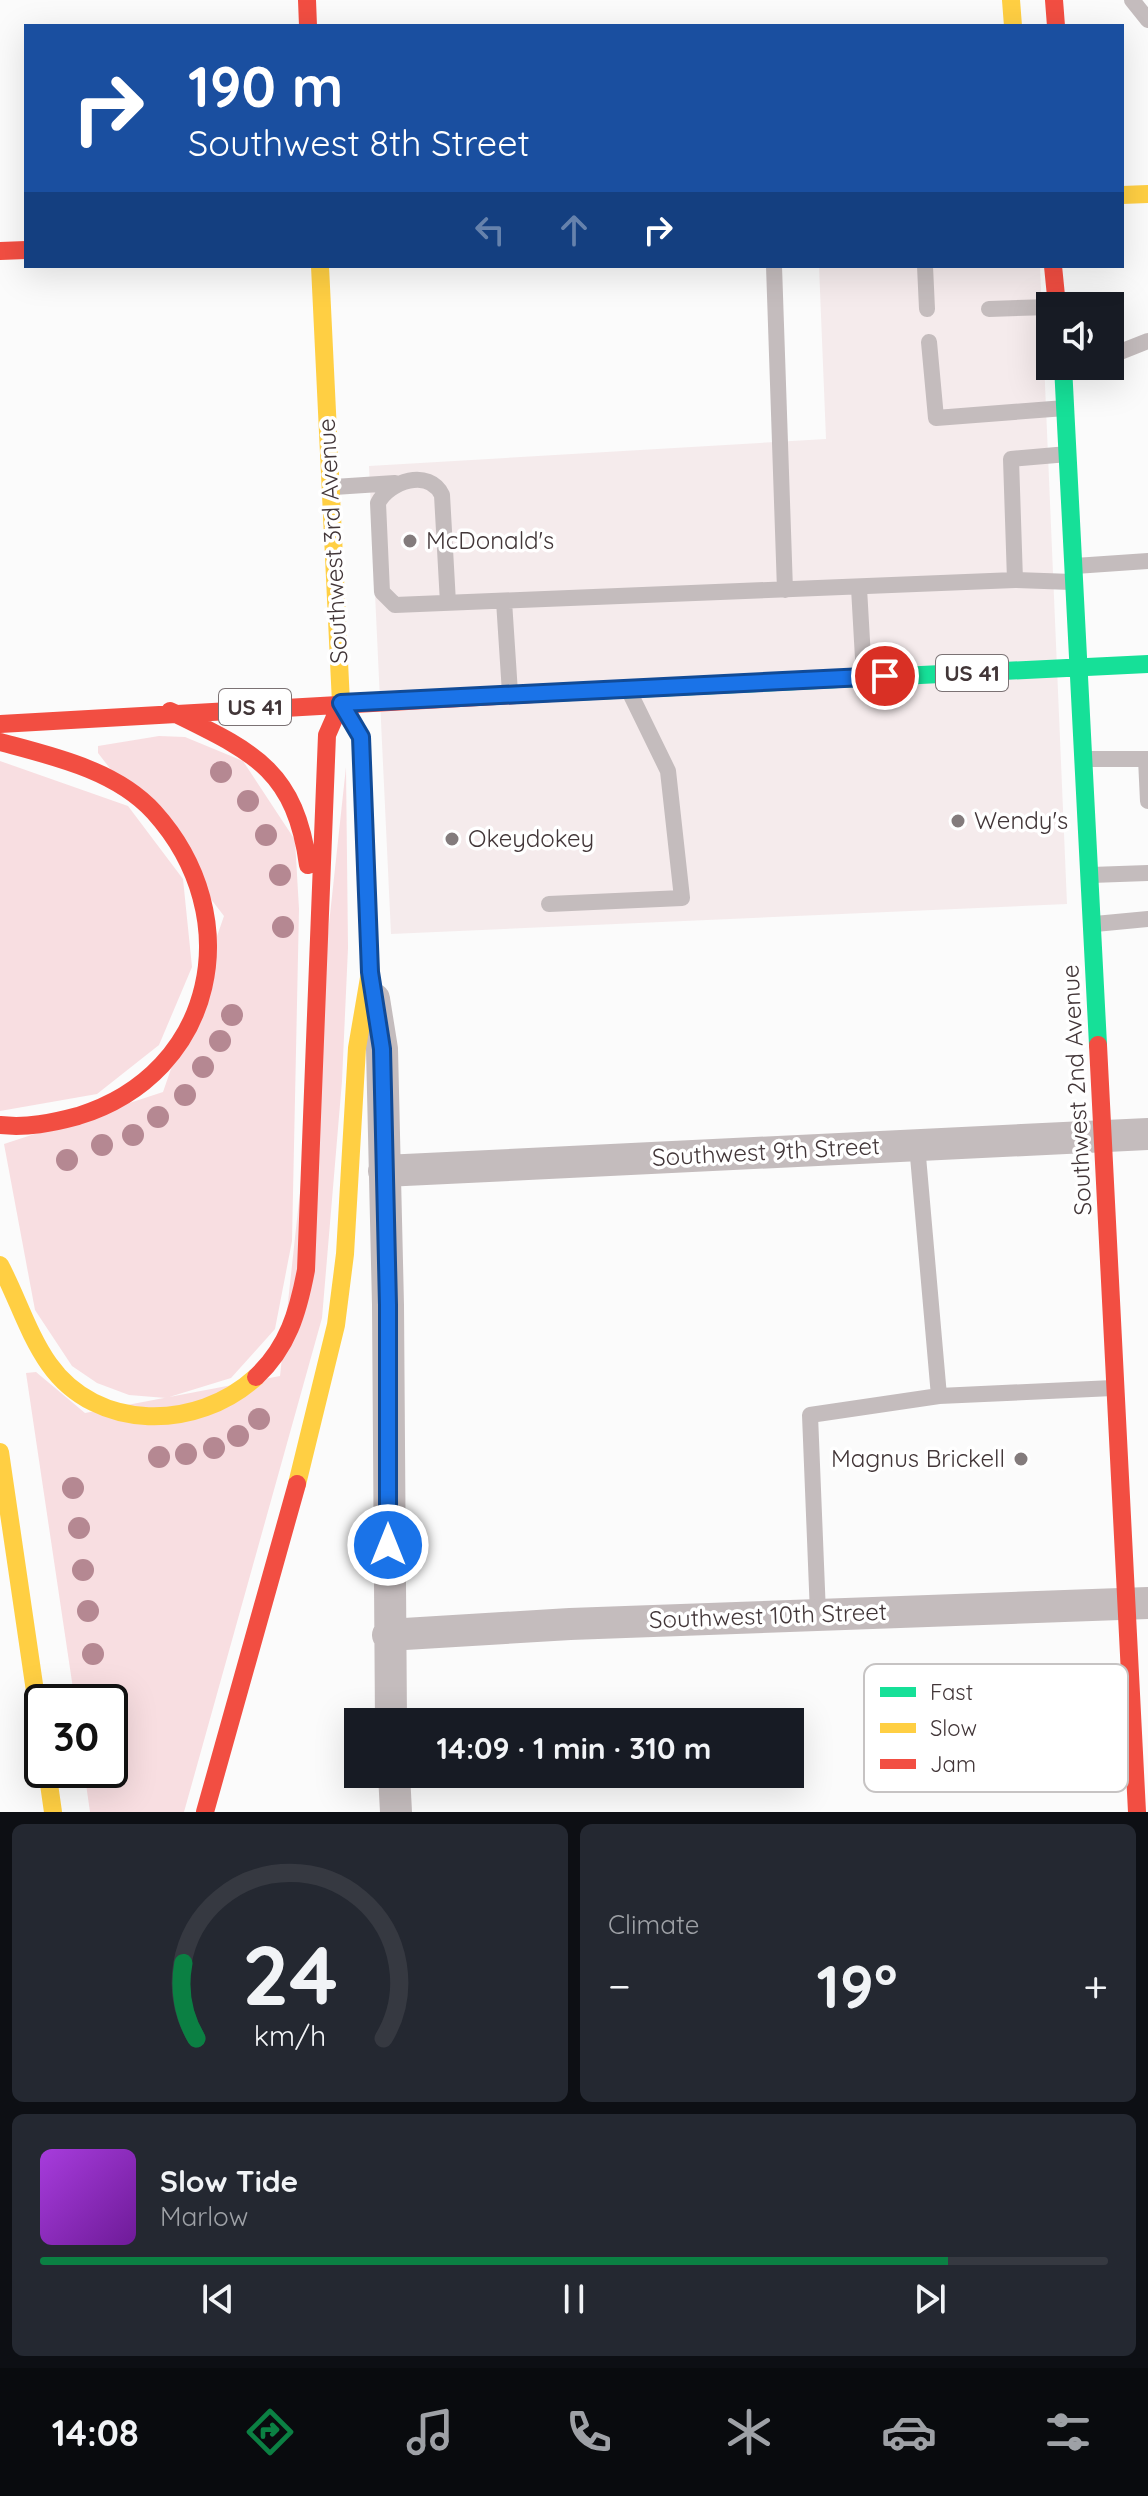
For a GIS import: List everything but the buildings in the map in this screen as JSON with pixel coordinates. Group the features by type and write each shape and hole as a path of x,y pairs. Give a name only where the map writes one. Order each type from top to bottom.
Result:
{"main road":[{"path":"307,0 308,24"},
{"path":"1011,0 1013,24"},
{"path":"1054,0 1056,24"},
{"path":"1124,195 1148,194"},
{"path":"0,251 24,250"},
{"name":"Southwest 3rd Avenue","path":"320,268 341,703 361,737 370,972"},
{"path":"1053,268 1056,292"},
{"name":"Southwest 2nd Avenue","path":"1064,380 1117,1388 1137,1603 1137,1812"},
{"name":"US 41","path":"0,724 170,711 1148,664"},
{"path":"0,1265 17,1294 39,1349 60,1378 88,1401 138,1418 191,1415 232,1396 270,1365 292,1331 306,1270 318,928 325,852 327,735 341,703"},
{"path":"170,711 243,747 284,786 301,821 318,928"},
{"path":"0,742 80,765 152,810 193,864 207,903 211,948 203,994 182,1043 148,1081 115,1105 78,1119 39,1125 0,1125"},
{"path":"205,1812 310,1436 336,1325 345,1254 357,1048 370,972"},
{"path":"0,1452 34,1684"},
{"path":"50,1788 53,1812"}],"street":[{"name":"Southwest 3rd Avenue","path":"370,972 382,1049 388,1305 391,1708"},
{"name":"Southwest 9th Street","path":"384,1171 1148,1134"},
{"name":"Southwest 10th Street","path":"388,1635 818,1614 1137,1603"},
{"path":"395,1788 396,1812"}],"lane":[{"path":"1132,0 1148,20"},
{"path":"774,268 785,590"},
{"path":"925,268 927,309"},
{"path":"989,309 1036,307"},
{"path":"1124,350 1148,341"},
{"path":"929,342 936,418 1066,408"},
{"path":"1015,580 1011,459 1068,454"},
{"path":"330,487 427,481 437,485 442,495 448,603"},
{"path":"396,483 385,490 378,503 382,592 395,605 1015,580 1074,574 1148,561"},
{"path":"859,588 864,677"},
{"path":"504,601 510,695"},
{"path":"549,904 682,898 668,771 628,690"},
{"path":"1082,759 1147,759 1148,801"},
{"path":"1089,875 1148,873"},
{"path":"1093,924 1148,919"},
{"path":"917,1145 939,1396"},
{"path":"818,1614 810,1415 939,1396 1117,1388"}],"shaded area":[{"path":"819,268 1040,268 1041,292 1036,292 1036,380 1045,380 1067,904 391,934 369,466 826,439"},
{"path":"159,736 185,737 243,761 295,840 299,909 292,1241 275,1329 231,1378 166,1398 129,1395 97,1383 72,1366 35,1310 4,1144 163,1092 224,916 98,753 98,746"},
{"path":"0,761 128,806 183,879 192,967 159,1045 97,1094 0,1111"},
{"path":"346,767 348,948 342,1081 322,1318 184,1812 90,1812 87,1788 128,1788 128,1684 72,1684 26,1373 36,1372 85,1413 280,1376"}],"traffic: fast":[{"path":"1064,380 1098,1045"},
{"path":"551,693 1148,664"}],"traffic: slow":[{"path":"1011,0 1013,24"},
{"path":"1124,195 1148,194"},
{"path":"320,268 341,703 361,737 365,852"},
{"path":"297,1484 336,1325 345,1254 357,1048 370,972"},
{"path":"0,1265 49,1364 69,1386 93,1402 120,1412 148,1416 177,1415 232,1395 256,1377"},
{"path":"0,1452 34,1684"},
{"path":"50,1788 53,1812"}],"traffic: jam":[{"path":"307,0 308,24"},
{"path":"1054,0 1056,24"},
{"path":"0,251 24,250"},
{"path":"1053,268 1056,292"},
{"path":"0,724 551,693"},
{"path":"256,1377 284,1341 306,1270 327,735 341,703"},
{"path":"170,711 246,752 280,784 302,832 308,865"},
{"path":"0,742 62,759 102,775 121,785 154,812 183,853 201,897 208,943 203,987 188,1028 162,1065 125,1095 78,1116 39,1124 0,1125"},
{"path":"365,852 370,972"},
{"path":"1098,1045 1137,1812"},
{"path":"205,1812 297,1484"}],"place":[{"name":"McDonald's","path":"410,541"},
{"name":"Wendy's","path":"958,821"},
{"name":"Okeydokey","path":"452,839"},
{"name":"Magnus Brickell","path":"1021,1459"}],"route":[{"path":"388,1545 388,1305 382,1049 370,972 361,737 341,703 885,676"}]}
